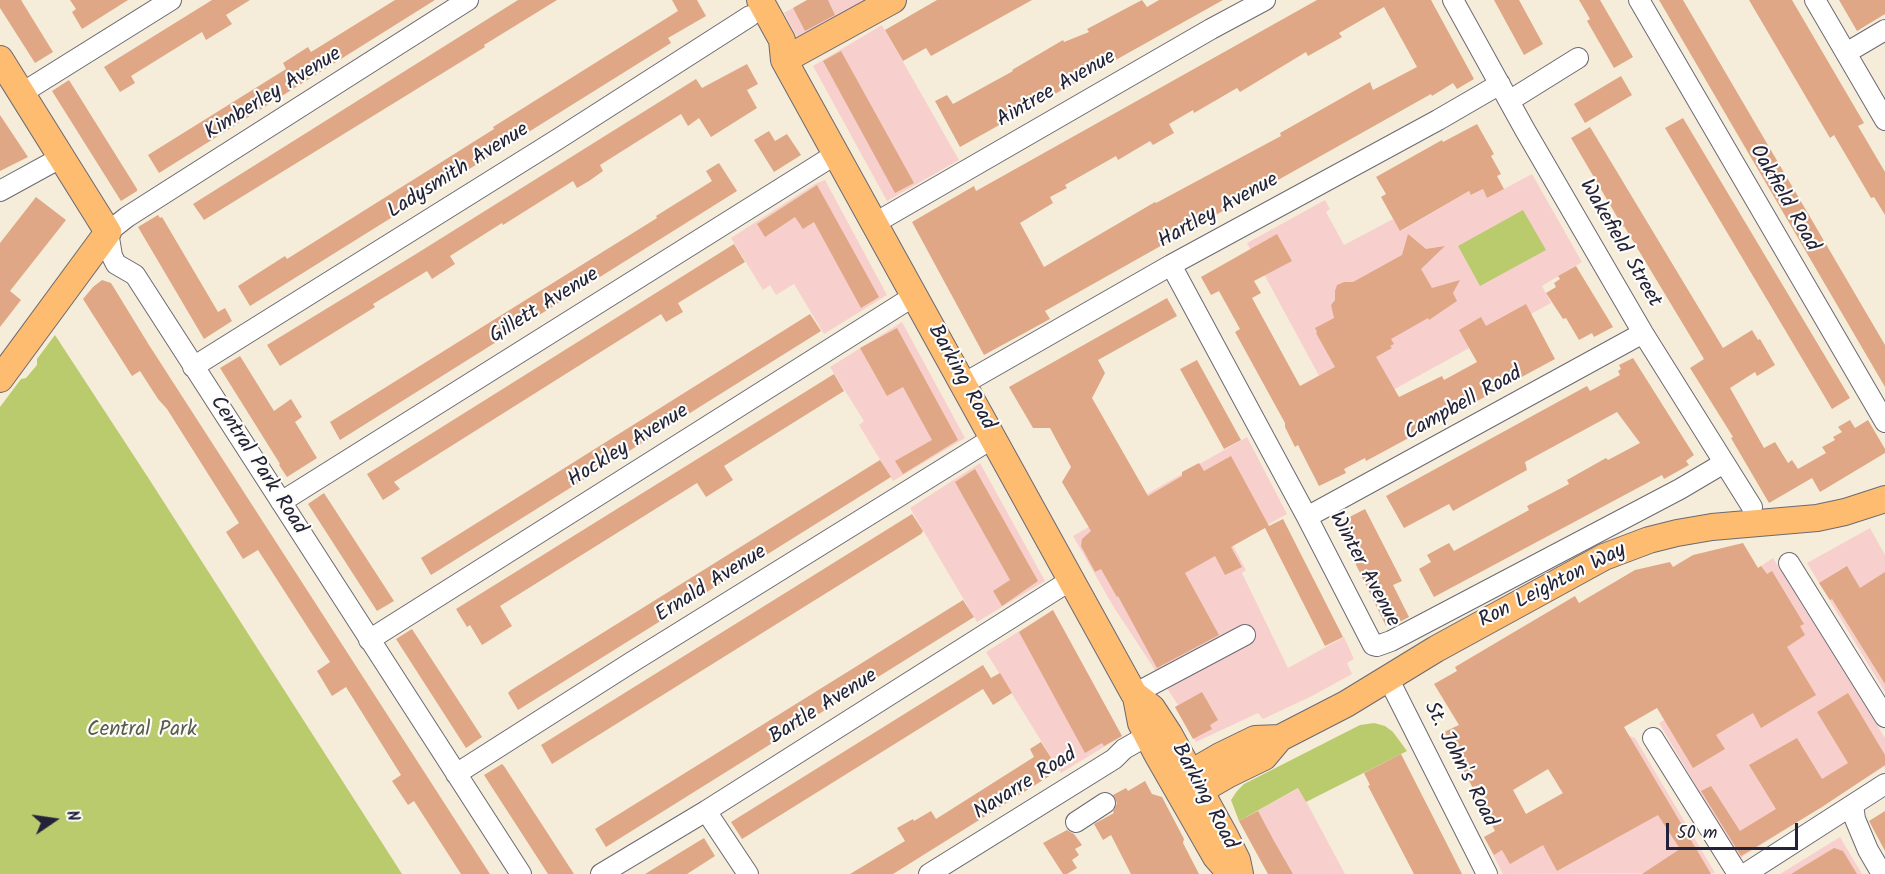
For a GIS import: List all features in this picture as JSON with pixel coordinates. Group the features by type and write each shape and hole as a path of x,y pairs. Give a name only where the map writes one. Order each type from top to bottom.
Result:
{"main road":[{"path":"784,60 893,0"},
{"name":"Barking Road","path":"751,5 782,40 784,60 1135,695 1141,723 1147,736 1187,787 1237,860 1240,874"},
{"name":"Central Park Road","path":"0,59 108,232"},
{"path":"0,379 108,232"},
{"name":"Ron Leighton Way","path":"1187,787 1220,756 1255,739 1281,738 1346,704 1436,649 1594,562 1649,540 1712,526 1817,518 1885,499"},
{"name":"Barking Road","path":"1135,695 1152,708 1169,734 1187,787 1216,857 1231,874"}],"street":[{"path":"22,93 171,0"},
{"name":"Kimberley Avenue","path":"108,232 127,216 468,0"},
{"name":"Aintree Avenue","path":"875,223 1265,0"},
{"name":"Wakefield Street","path":"1453,0 1642,333 1752,507"},
{"name":"Oakfield Road","path":"1639,0 1885,422"},
{"path":"1815,0 1885,120"},
{"name":"Ladysmith Avenue","path":"193,367 558,139 751,5"},
{"path":"1846,53 1885,30"},
{"name":"Hartley Avenue","path":"963,384 1171,265 1438,120 1504,93 1578,58"},
{"name":"Gillett Avenue","path":"281,502 836,153"},
{"path":"0,191 62,158"},
{"name":"Central Park Road","path":"108,232 112,256 116,264 135,275 521,874"},
{"name":"Winter Avenue","path":"1171,265 1307,517 1372,645 1377,646 1391,641 1724,463"},
{"name":"Hockley Avenue","path":"369,640 914,296"},
{"name":"Campbell Road","path":"1307,517 1642,333"},
{"name":"Ernald Avenue","path":"456,774 993,438"},
{"path":"1789,563 1885,717"},
{"name":"Bartle Avenue","path":"601,874 706,811 1071,580"},
{"path":"1135,695 1245,635"},
{"name":"St. John's Road","path":"1388,678 1487,874"},
{"name":"Navarre Road","path":"929,874 1147,736"},
{"path":"1653,738 1738,874"},
{"path":"1073,784 1090,813"},
{"path":"1745,874 1885,784"},
{"path":"1853,806 1855,819 1868,850 1882,874"},
{"path":"706,811 748,874"}],"shaded area":[{"path":"807,0 865,0 798,39 784,13"},
{"path":"882,25 959,160 887,201 813,66"},
{"path":"1532,174 1582,262 1542,286 1551,303 1342,418 1247,243 1325,200 1330,209 1326,212 1344,245 1393,219 1401,231 1469,191 1472,195 1483,189 1487,198"},
{"path":"825,180 887,295 824,334 794,284 776,295 770,285 763,290 731,238 815,184"},
{"path":"902,322 965,438 893,481 859,425 864,421 830,367"},
{"path":"1247,437 1287,514 1232,544 1246,570 1242,573 1288,668 1344,637 1354,659 1347,663 1352,674 1263,719 1258,713 1196,742 1175,707 1178,705 1113,606 1073,536"},
{"path":"980,463 1045,581 977,622 910,508"},
{"path":"1870,528 1885,555 1885,692 1807,563"},
{"path":"1773,558 1885,738 1885,766 1739,859 1659,723 1664,720 1758,568"},
{"path":"1053,610 1122,736 1061,773 986,652"},
{"path":"1630,736 1635,738 1715,873 1503,874 1484,837 1563,794 1556,782"},
{"path":"1299,788 1345,874 1268,874 1239,821"},
{"path":"1840,837 1862,874 1780,874"}],"green space":[{"path":"1523,210 1546,250 1480,286 1458,246"},
{"name":"Central Park","path":"55,335 402,874 0,874 0,407 21,379 26,378 37,365 37,359"},
{"path":"1374,723 1385,726 1393,732 1407,751 1306,802 1298,788 1239,821 1231,800 1244,784 1360,725"}],"building":[{"path":"0,0 21,0 53,52 35,63 0,8"},
{"path":"70,0 128,0 82,29 72,12 76,9"},
{"path":"212,0 250,0 226,15 232,24 206,40 202,32 131,76 135,83 120,92 104,67"},
{"path":"395,0 435,0 159,173 148,155 286,69 283,63 308,47 311,52"},
{"path":"518,0 557,0 484,45 485,47 204,220 193,204"},
{"path":"672,0 697,0 706,16 668,38 671,43 250,306 238,286 285,256 287,259 678,11"},
{"path":"807,0 828,0 835,15 805,31 793,8"},
{"path":"937,0 1032,0 931,56 926,48 903,61 885,30"},
{"path":"1142,0 1147,7 1159,0 1223,0 960,147 935,101 947,95 953,104 1063,40 1064,42 1089,32 1087,29"},
{"path":"1317,0 1431,0 1474,79 1457,89 1453,83 1432,96 1431,94 1045,311 1050,319 984,355 912,222 974,186 976,191","holes":["1384,7 1417,67 1373,90 1370,82 1280,133 1281,136 1155,202 1044,267 1020,223 1053,203 1050,197 1067,188 1065,185 1116,156 1118,160 1150,141 1153,145 1174,133 1169,124 1193,110 1194,113 1237,88 1240,92 1306,52 1308,56 1342,37 1339,33"]},
{"path":"1494,0 1519,0 1543,44 1524,55"},
{"path":"1579,0 1600,0 1633,57 1614,68 1587,21 1590,19"},
{"path":"1659,0 1683,0 1885,345 1885,387"},
{"path":"1749,0 1792,0 1864,123 1858,126 1885,172 1885,215 1874,197 1871,198 1834,135 1830,138"},
{"path":"1839,0 1885,0 1885,14 1857,31"},
{"path":"841,51 914,183 895,193 823,61"},
{"path":"747,64 758,84 747,90 757,108 711,137 699,118 688,126 681,114 600,165 603,171 589,181 577,188 573,181 503,225 502,223 450,256 455,264 432,279 427,271 373,304 375,307 280,366 267,345 696,79 702,88"},
{"path":"1621,76 1632,95 1585,123 1574,104"},
{"path":"69,80 137,189 121,201 52,91"},
{"path":"0,115 28,157 0,171"},
{"path":"1683,118 1850,398 1832,409 1665,128"},
{"path":"1477,124 1494,154 1491,156 1501,174 1497,176 1504,189 1487,198 1483,189 1471,195 1469,191 1400,231 1381,197 1386,194 1376,177 1442,140 1443,142"},
{"path":"1590,127 1723,348 1752,330 1775,365 1757,376 1755,372 1730,388 1764,448 1775,442 1788,463 1792,460 1798,469 1826,453 1822,447 1835,440 1833,437 1842,432 1838,427 1850,420 1855,428 1868,420 1885,449 1885,453 1820,492 1812,478 1769,503 1731,438 1733,437 1690,368 1704,359 1571,138"},
{"path":"769,131 775,141 787,134 801,155 774,172 754,140"},
{"path":"719,163 737,191 340,440 330,422 657,218 656,216 712,181 706,171"},
{"path":"817,185 879,297 861,308 814,222 803,229 795,217 765,237 757,224"},
{"path":"36,197 66,220 10,291 21,300 0,327 0,243"},
{"path":"158,215 162,217 218,312 225,308 232,321 204,339 138,227"},
{"path":"1277,234 1292,261 1254,281 1261,293 1252,298 1300,386 1335,367 1315,328 1334,318 1331,305 1335,300 1337,285 1353,282 1402,255 1408,234 1426,249 1445,246 1421,269 1432,288 1460,280 1453,293 1457,301 1429,320 1428,318 1391,339 1394,344 1390,346 1392,348 1376,357 1399,397 1442,376 1444,380 1477,362 1459,330 1481,317 1486,326 1526,304 1555,359 1366,461 1365,458 1344,469 1346,473 1319,486 1298,445 1295,447 1285,423 1235,332 1240,329 1219,291 1211,295 1201,277"},
{"path":"734,244 745,262 678,303 683,312 666,322 661,314 394,482 400,489 383,500 367,474"},
{"path":"1576,266 1613,327 1594,337 1592,333 1579,340 1566,318 1563,319 1546,293 1556,287 1554,283 1560,279 1558,276"},
{"path":"102,280 111,283 490,874 461,874 414,801 408,805 392,781 401,775 346,687 332,696 317,671 330,662 258,550 243,559 226,532 239,523 167,409 140,371 132,376 83,299"},
{"path":"1167,298 1177,316 1098,360 1105,373 1092,398 1148,496 1199,463 1204,471 1231,456 1269,526 1283,519 1343,637 1325,646 1265,528 1231,547 1242,567 1225,575 1215,556 1185,573 1219,635 1157,668 1118,596 1101,569 1095,572 1081,546 1082,539 1091,531 1062,482 1071,467 1050,428 1033,428 1009,387"},
{"path":"810,314 821,331 431,575 421,558"},
{"path":"897,328 958,440 903,474 895,461 932,440 903,387 887,396 860,348"},
{"path":"240,356 274,411 291,399 302,417 295,422 317,458 287,477 220,368"},
{"path":"1633,358 1694,455 1686,461 1689,465 1664,479 1662,475 1434,597 1419,569 1431,562 1427,555 1449,543 1454,551 1529,510 1527,506 1569,484 1567,480 1606,458 1608,460 1640,443 1617,412 1525,462 1527,470 1453,511 1449,504 1404,528 1386,496 1587,386 1590,391 1620,375 1619,365"},
{"path":"1197,360 1241,440 1224,449 1180,369"},
{"path":"834,374 844,391 724,466 733,480 706,497 697,483 500,606 512,626 482,645 470,625 467,627 456,609"},
{"path":"880,460 891,477 518,710 508,693 511,690"},
{"path":"975,469 1038,581 1002,606 993,591 1010,580 955,482"},
{"path":"324,493 394,601 377,611 308,504"},
{"path":"1365,509 1402,581 1393,585 1409,617 1390,627 1388,624 1386,626 1336,524"},
{"path":"912,514 923,531 921,534 552,764 541,745"},
{"path":"1743,543 1758,568 1761,566 1767,574 1772,571 1804,624 1800,626 1805,635 1787,647 1816,695 1761,728 1753,713 1716,735 1725,749 1693,768 1657,708 1624,727 1711,874 1642,874 1680,849 1658,815 1557,871 1543,845 1510,864 1502,850 1494,855 1484,837 1495,831 1444,732 1459,725 1434,684 1457,671 1455,667 1575,596 1579,603 1635,570 1670,562 1673,567 1693,555","holes":["1548,769 1563,793 1526,814 1513,790"]},
{"path":"1847,566 1860,588 1885,572 1885,684 1832,599 1830,600 1819,583"},
{"path":"963,600 974,617 606,847 595,829"},
{"path":"1053,610 1122,736 1104,746 1102,743 1085,753 1019,632"},
{"path":"412,629 482,737 466,748 396,639"},
{"path":"983,665 991,678 1000,673 1012,693 993,705 983,689 742,839 731,822"},
{"path":"1202,692 1218,720 1210,725 1212,729 1193,739 1175,707"},
{"path":"1848,693 1885,755 1885,765 1822,807 1741,856 1701,791 1711,786 1740,831 1776,809 1749,765 1797,738 1822,779 1848,763 1817,712"},
{"path":"1041,742 1059,770 893,874 850,874 905,841 897,828 931,811 936,819 1034,757 1030,749"},
{"path":"1401,754 1462,874 1414,874 1368,786 1370,785 1364,773"},
{"path":"502,764 574,874 548,874 484,775"},
{"path":"1145,781 1152,794 1162,797 1199,874 1131,874 1111,835 1103,840 1094,824 1114,813 1117,803 1113,795 1126,788 1128,791"},
{"path":"1258,811 1293,874 1268,874 1239,821"},
{"path":"1885,811 1885,851 1869,821"},
{"path":"1067,830 1074,834 1082,845 1075,849 1079,855 1072,860 1077,868 1063,874 1043,843"},
{"path":"704,838 715,856 687,874 645,874"},
{"path":"1834,848 1843,851 1857,874 1791,874"}]}
